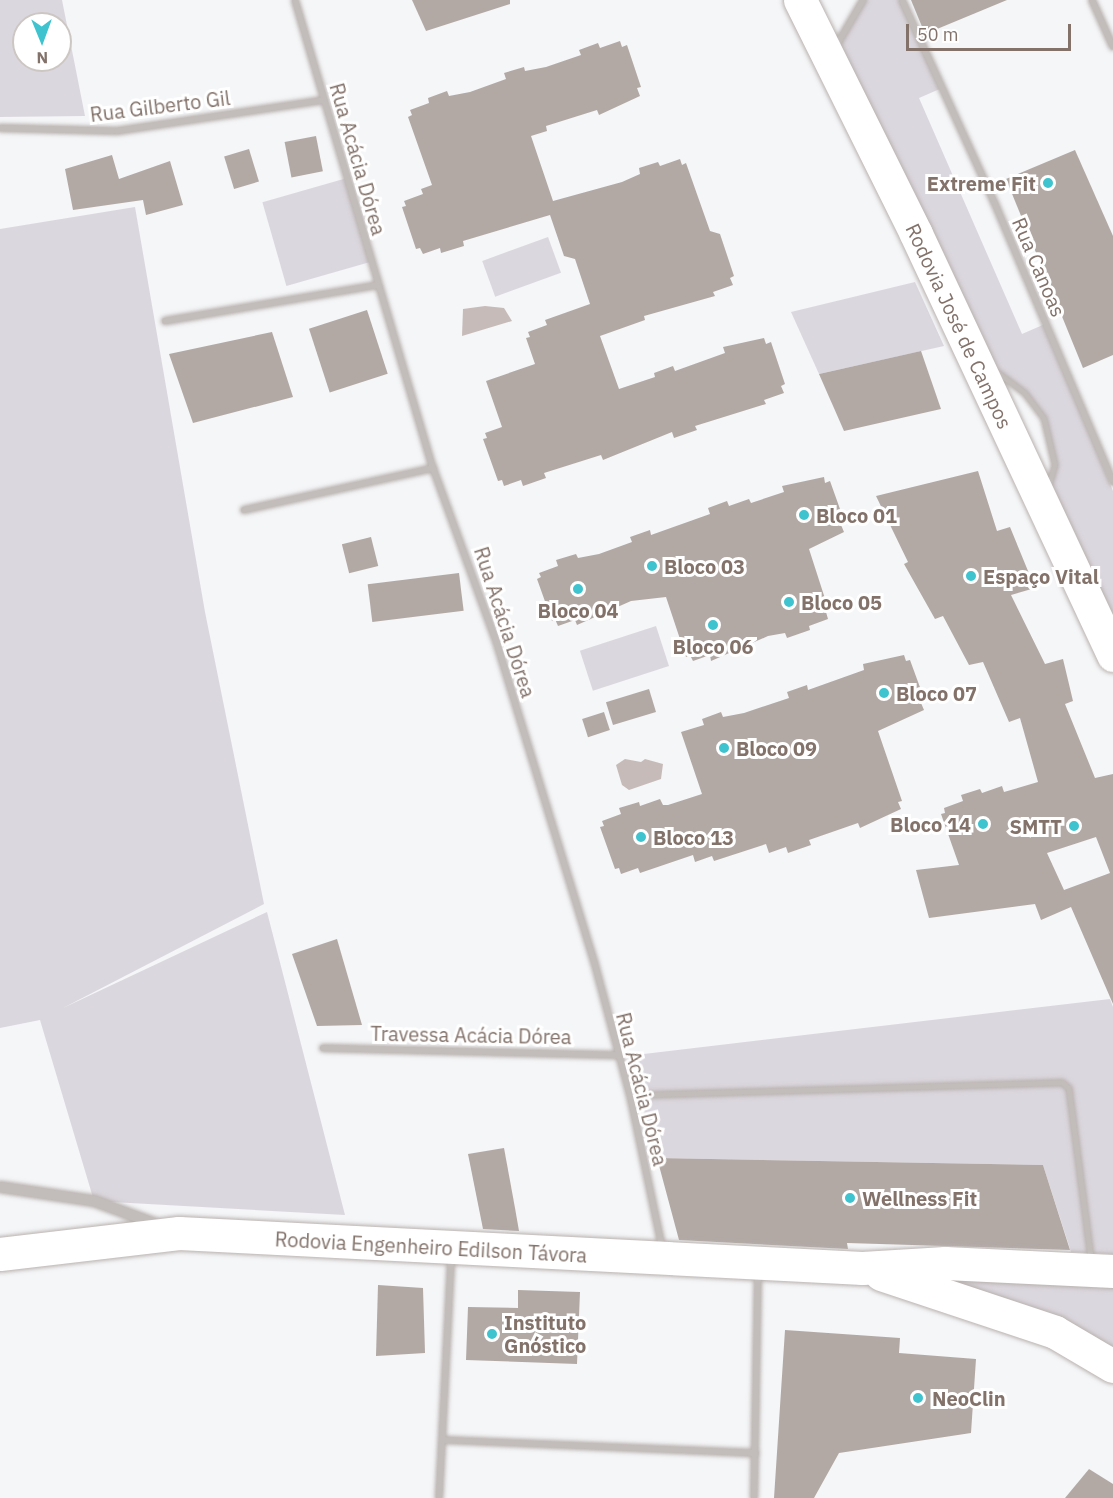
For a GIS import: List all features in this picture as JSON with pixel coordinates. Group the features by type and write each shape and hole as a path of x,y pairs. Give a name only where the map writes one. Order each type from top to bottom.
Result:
{"main road":[{"name":"Rodovia José de Campos","path":"800,0 983,361 1043,503 1100,618 1113,655"},
{"name":"Rodovia Engenheiro Edilson Távora","path":"0,1254 179,1233 862,1268 945,1263 1102,1271"},
{"name":"Rodovia Engenheiro Edilson Távora","path":"862,1268 1055,1332 1113,1366"}],"street":[{"name":"Rua Acácia Dórea","path":"295,0 377,285 433,468 482,600 539,775 630,1095 665,1258"},
{"path":"830,59 863,0"},
{"name":"Rua Canoas","path":"902,0 995,204 1113,482"},
{"path":"1092,0 1113,47"},
{"name":"Rua Gilberto Gil","path":"0,128 117,131 324,100"},
{"path":"165,321 377,285"},
{"path":"244,510 433,468"},
{"name":"Travessa Acácia Dórea","path":"324,1048 619,1055"},
{"path":"0,1186 94,1201 179,1233"},
{"path":"439,1498 444,1440 451,1248"},
{"path":"754,1498 758,1263"},
{"path":"444,1440 756,1453"}],"lane":[{"path":"630,1095 1062,1082 1069,1088 1102,1271"}],"shaded area":[{"path":"0,0 62,0 64,12 12,12 12,72 72,72 72,50 85,116 0,117"},
{"path":"863,0 902,0 942,88 919,98 1022,334 1045,324 1113,491 1113,614 1096,618 1043,503 1055,465 1044,418 1025,393 971,352 836,47"},
{"path":"347,178 371,262 286,286 262,202"},
{"path":"135,207 205,612 264,904 63,1008 267,912 345,1215 94,1201 40,1020 0,1028 0,229"},
{"path":"548,237 561,273 495,297 482,261"},
{"path":"915,282 944,346 819,374 791,312"},
{"path":"485,306 504,308 512,321 462,336 463,309"},
{"path":"656,626 669,666 593,691 580,651"},
{"path":"625,759 641,762 645,759 663,764 661,779 629,790 622,785 616,765"},
{"path":"1110,999 1113,1007 1113,1254 1071,1252 1043,1165 657,1158 627,1056"},
{"path":"932,1269 1113,1282 1113,1351 930,1280"}],"building":[{"path":"412,0 510,0 510,4 426,31"},
{"path":"911,0 1007,0 925,34"},
{"path":"620,41 622,47 627,45 641,87 637,88 640,96 599,115 597,110 546,126 547,131 531,136 553,201 622,182 640,174 639,168 658,162 660,166 680,159 682,165 686,163 710,231 720,234 734,276 730,278 733,285 713,292 715,296 644,316 645,320 600,336 619,389 655,377 654,373 673,366 675,371 725,353 723,347 764,338 766,344 771,342 785,384 781,386 784,393 764,400 766,404 695,426 697,430 674,438 672,432 603,460 601,455 544,473 546,478 523,486 521,480 504,486 502,480 498,481 483,439 487,438 485,433 502,427 486,381 535,364 526,338 530,337 528,332 547,325 545,320 590,304 575,259 564,256 550,215 463,241 464,246 441,253 440,248 423,254 420,248 416,249 402,207 406,206 404,201 423,194 421,189 432,185 408,117 412,115 410,110 429,103 428,98 447,91 449,96 470,92 506,79 504,73 524,67 525,71 546,67 581,55 579,50 598,43 600,48"},
{"path":"316,136 323,171 291,177 285,142"},
{"path":"249,149 259,182 234,189 224,157"},
{"path":"1075,150 1113,236 1113,355 1083,368 1006,179"},
{"path":"112,155 119,179 170,161 183,205 146,215 143,200 73,210 65,169"},
{"path":"367,310 388,374 330,393 309,329"},
{"path":"272,332 293,397 193,423 169,354"},
{"path":"921,351 941,409 844,431 819,374"},
{"path":"978,471 997,531 1010,527 1035,588 1011,595 1045,664 1063,659 1073,701 1065,704 1095,778 1113,774 1113,1004 1071,907 1041,920 1035,904 929,918 916,870 959,865 941,814 945,813 944,808 963,801 961,795 980,789 982,793 1002,786 1004,792 1038,782 1020,718 1009,722 983,662 969,665 943,616 935,619 904,564 908,562 876,496","holes":["1096,837 1110,873 1064,890 1047,853"]},
{"path":"824,477 825,483 830,481 845,523 841,525 844,532 809,549 829,611 826,612 828,619 809,626 810,630 787,638 785,633 768,636 711,661 710,655 693,661 690,655 686,657 666,597 631,601 577,625 575,620 558,626 555,619 552,621 537,579 541,577 539,573 558,566 556,560 576,554 578,558 599,554 632,542 630,537 650,530 651,535 710,514 708,508 727,501 729,506 749,499 751,503 784,492 782,486"},
{"path":"371,537 378,566 349,573 342,544"},
{"path":"459,573 464,611 372,622 368,584"},
{"path":"904,655 906,661 910,660 925,701 921,703 924,710 878,731 902,801 898,802 901,809 860,828 858,823 809,840 811,845 788,853 786,847 769,853 766,844 714,861 712,856 695,862 693,855 640,873 638,868 621,874 619,868 615,869 600,827 604,826 602,821 621,814 619,808 639,802 640,806 660,799 663,805 668,805 702,794 681,732 704,725 702,719 721,712 723,717 744,713 789,698 787,692 807,685 808,690 864,670 863,664"},
{"path":"649,689 656,712 613,725 606,702"},
{"path":"604,712 610,730 588,737 582,719"},
{"path":"337,939 362,1025 317,1026 292,954"},
{"path":"504,1148 519,1231 483,1229 468,1154"},
{"path":"657,1158 1043,1165 1070,1250 847,1243 848,1249 679,1240"},
{"path":"378,1285 423,1288 425,1353 376,1356"},
{"path":"518,1290 580,1292 577,1364 466,1360 468,1307 518,1308"},
{"path":"785,1330 900,1338 899,1353 976,1359 971,1433 839,1453 814,1498 774,1498"},
{"path":"1089,1469 1113,1484 1113,1498 1065,1498"}],"place":[{"name":"Extreme Fit","path":"1048,183"},
{"name":"Bloco 01","path":"804,515"},
{"name":"Bloco 03","path":"652,566"},
{"name":"Espaço Vital","path":"971,576"},
{"name":"Bloco 04","path":"578,589"},
{"name":"Bloco 05","path":"789,602"},
{"name":"Bloco 06","path":"713,625"},
{"name":"Bloco 07","path":"884,693"},
{"name":"Bloco 09","path":"724,748"},
{"name":"Bloco 14","path":"983,824"},
{"name":"SMTT","path":"1074,826"},
{"name":"Bloco 13","path":"641,837"},
{"name":"Wellness Fit","path":"850,1198"},
{"name":"Instituto Gnóstico","path":"492,1334"},
{"name":"NeoClin","path":"918,1398"}]}
